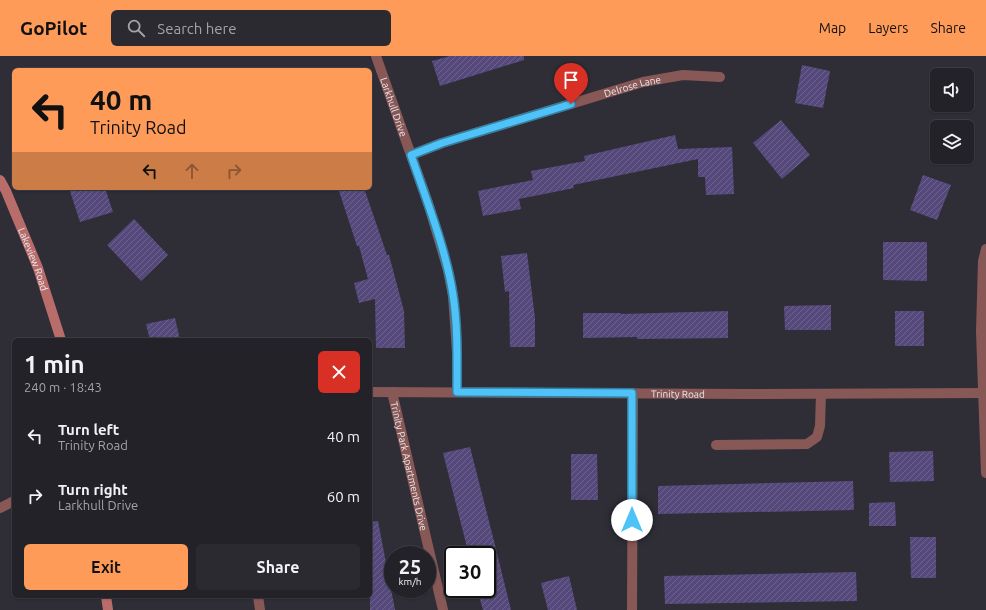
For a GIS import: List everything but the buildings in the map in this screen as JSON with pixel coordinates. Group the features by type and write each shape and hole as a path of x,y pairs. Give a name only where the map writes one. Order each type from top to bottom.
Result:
{"main road":[{"name":"Lakeview Road","path":"0,180 38,268 60,338"},
{"path":"106,598 108,610"}],"street":[{"name":"Larkhull Drive","path":"376,56 411,155 448,270 453,296 457,352 457,392"},
{"name":"Delrose Lane","path":"411,155 442,143 643,82 683,75 720,77"},
{"path":"986,249 983,261 981,331 985,393 986,473"},
{"name":"Trinity Road","path":"372,392 821,394 985,393"},
{"name":"Trinity Park Apartments Drive","path":"392,392 443,610"},
{"path":"632,393 632,610"},
{"path":"716,445 807,444 817,437 820,426 821,394"},
{"path":"0,508 12,503"},
{"path":"258,598 260,610"}],"route":[{"path":"571,104 442,143 411,155 429,206 448,270 453,296 457,352 457,392 632,393 632,520"}]}
